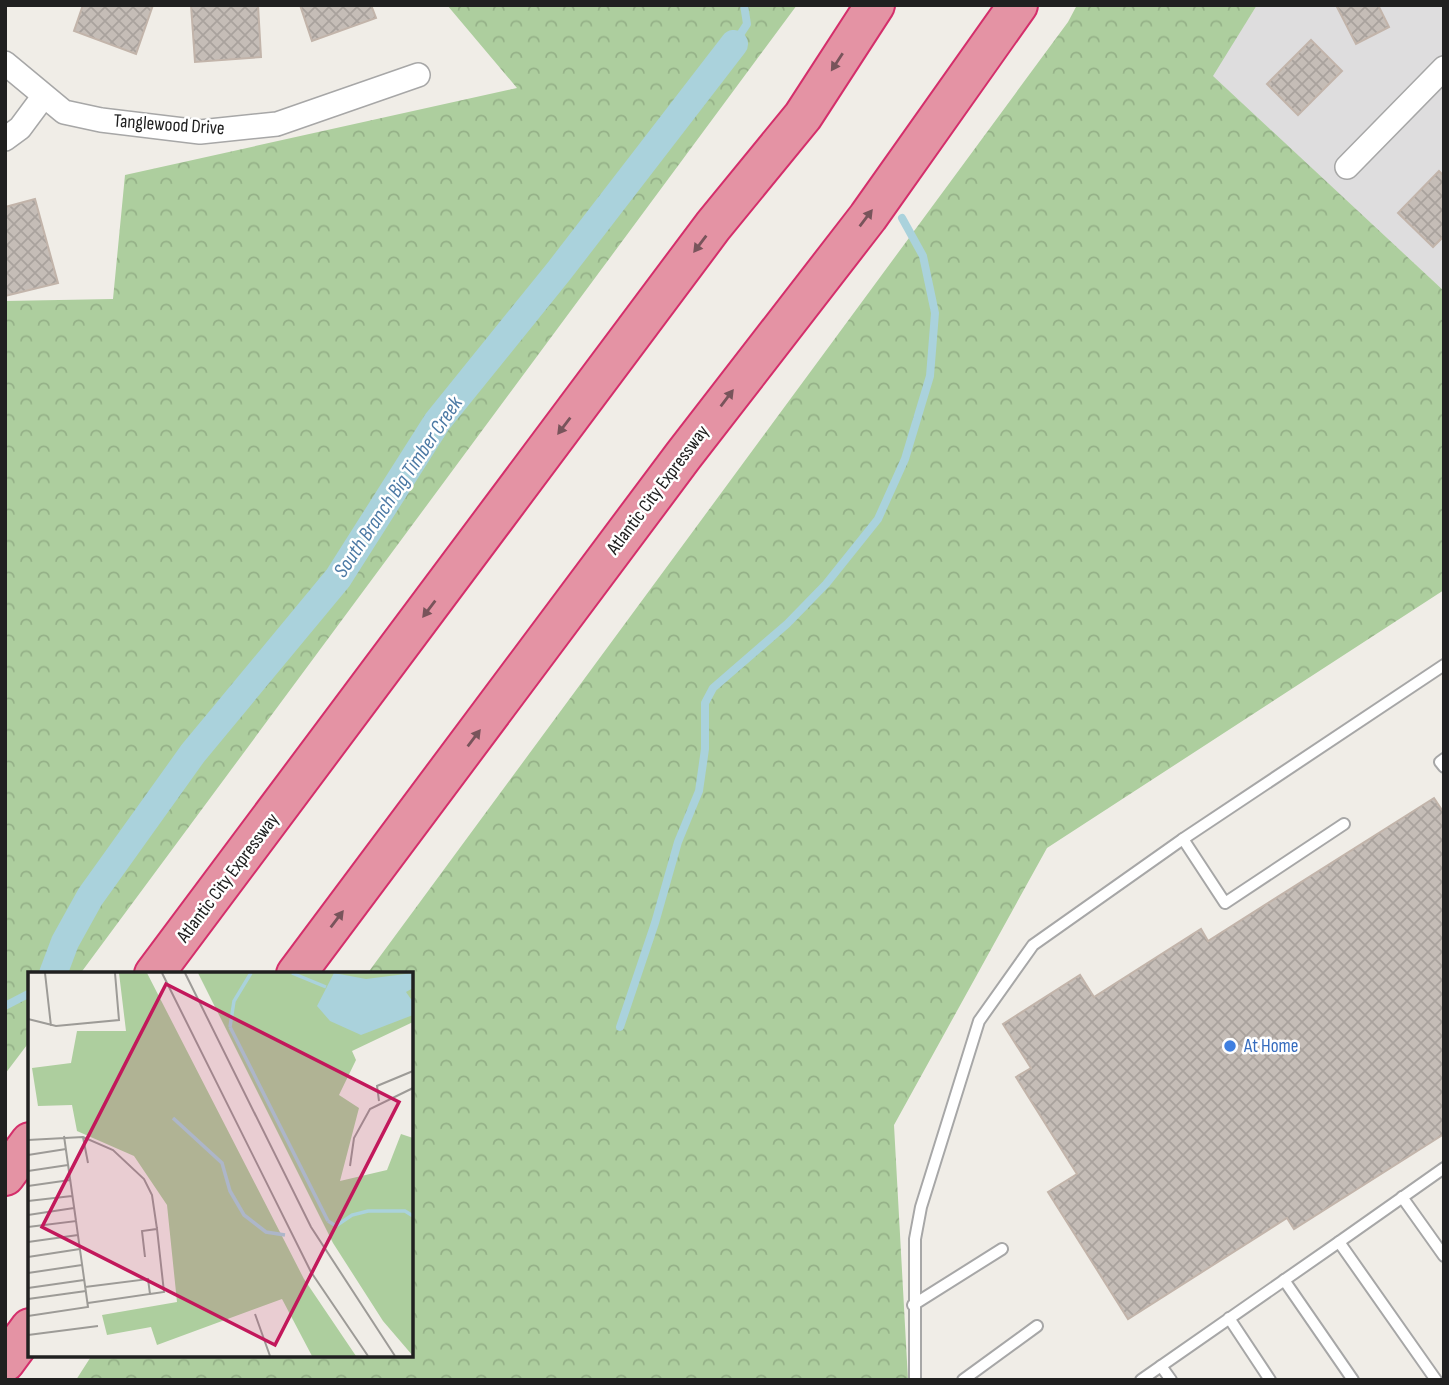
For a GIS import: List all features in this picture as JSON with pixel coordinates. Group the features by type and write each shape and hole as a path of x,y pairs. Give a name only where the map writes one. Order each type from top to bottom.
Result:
{"highway":[{"name":"Atlantic City Expressway","path":"156,972 713,226 803,116 874,5"},
{"name":"Atlantic City Expressway","path":"297,972 683,456 868,217 1018,5"},
{"path":"5,1176 28,1145"},
{"path":"5,1362 28,1331"}],"street":[{"name":"Tanglewood Drive","path":"5,63 64,112 101,120 200,131 239,130 277,124 418,75"},
{"path":"1347,167 1444,68"},
{"path":"5,139 20,128 43,97"}],"lane":[{"path":"915,1380 915,1239 921,1207 979,1021 1033,945 1183,839 1444,665"},
{"path":"1444,759 1440,762 1444,767"},
{"path":"1183,839 1225,903 1344,824"},
{"path":"1141,1380 1444,1168"},
{"path":"1402,1197 1444,1256"},
{"path":"1339,1241 1436,1380"},
{"path":"913,1305 1002,1249"},
{"path":"1284,1280 1353,1380"},
{"path":"1229,1318 1270,1380"},
{"path":"963,1380 1037,1326"},
{"path":"1161,1366 1171,1380"}],"shaded area":[{"path":"1257,5 1444,5 1444,291 1212,76"}],"green space":[{"path":"447,5 797,5 81,972 28,972 28,1044 5,1074 5,301 113,299 125,175 517,88"},
{"path":"1077,5 1257,5 1213,76 1444,291 1444,590 1047,848 894,1125 908,1380 76,1380 91,1357 413,1357 413,972 368,972 1068,22"}],"building":[{"path":"83,5 153,5 136,54 74,31"},
{"path":"191,5 258,5 261,57 195,62"},
{"path":"300,5 371,5 376,18 312,41"},
{"path":"1336,5 1378,5 1389,27 1356,44"},
{"path":"1311,40 1342,71 1298,115 1267,84"},
{"path":"1439,171 1444,176 1444,236 1433,247 1398,213"},
{"path":"35,199 58,283 5,296 5,207"},
{"name":"At Home","path":"1434,798 1444,813 1444,1134 1294,1229 1287,1218 1128,1319 1048,1192 1077,1174 1016,1077 1031,1068 1003,1024 1080,975 1094,997 1201,929 1208,941"}],"waterway":[{"name":"South Branch Big Timber Creek","path":"734,44 747,24 744,5"},
{"name":"South Branch Big Timber Creek","path":"54,972 65,942 90,897 193,753 338,578 437,422 559,271 734,44"},
{"path":"620,1027 655,923 678,842 699,791 705,749 705,703 713,688 787,624 826,584 878,519 905,459 930,376 935,313 923,256 902,218"},
{"name":"South Branch Big Timber Creek","path":"5,1006 28,994"}],"place":[{"name":"At Home","path":"1230,1046"}]}
